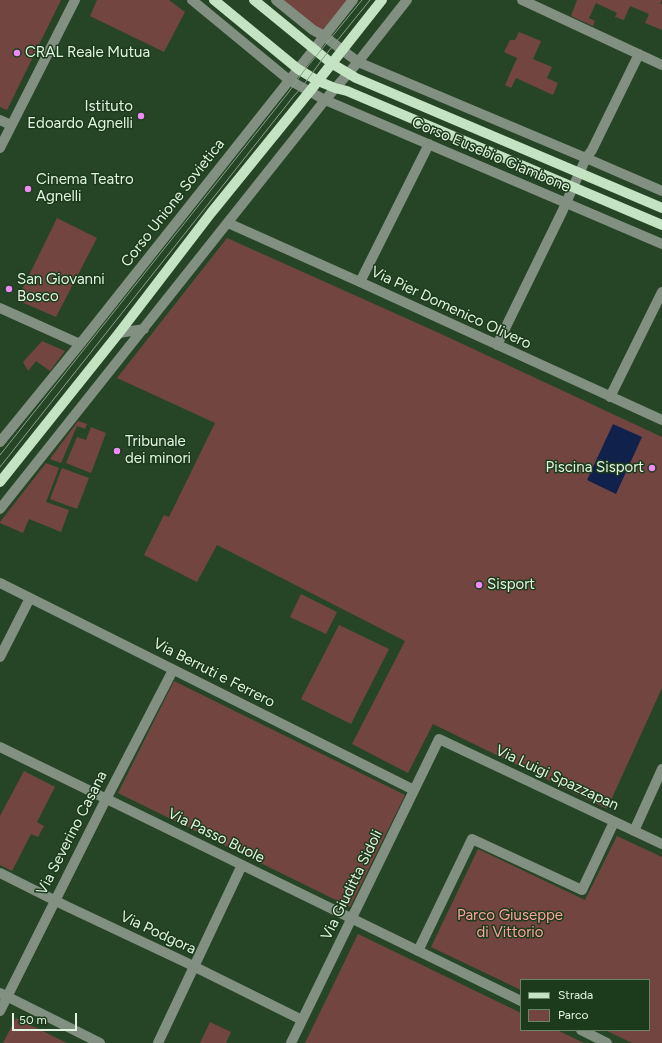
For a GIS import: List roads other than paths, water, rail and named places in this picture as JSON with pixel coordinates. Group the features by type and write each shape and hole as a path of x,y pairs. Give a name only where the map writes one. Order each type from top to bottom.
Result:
{"main road":[{"name":"Corso Eusebio Giambone","path":"214,0 298,69 318,81 347,91 662,225"},
{"name":"Corso Eusebio Giambone","path":"254,0 314,50 348,74 662,208"},
{"path":"0,482 119,333 211,213 382,0"}],"street":[{"path":"0,148 75,0"},
{"name":"Corso Eusebio Giambone","path":"192,0 289,80 325,100 662,244"},
{"path":"276,0 313,30 324,36 358,62 662,191"},
{"name":"Corso Unione Sovietica","path":"0,442 80,344 353,0"},
{"path":"0,509 325,100 358,62 407,0"},
{"path":"522,0 662,64"},
{"path":"497,345 574,187 586,158 592,150 639,54"},
{"path":"0,120 11,125"},
{"path":"360,282 429,144"},
{"name":"Via Pier Domenico Olivero","path":"228,223 662,420"},
{"path":"610,397 662,292"},
{"path":"0,308 80,344"},
{"path":"119,333 144,329"},
{"name":"Via Berruti e Ferrero","path":"0,583 414,790"},
{"path":"0,657 30,598"},
{"name":"Via Severino Casana","path":"0,1011 4,995 55,900 173,670"},
{"name":"Via Giuditta Sidoli","path":"291,1043 439,739"},
{"name":"Via Luigi Spazzapan","path":"439,739 662,844"},
{"name":"Via Passo Buole","path":"0,747 520,1001"},
{"path":"634,831 662,769"},
{"path":"418,950 472,839 582,890 614,822"},
{"path":"158,1043 242,865"},
{"name":"Via Podgora","path":"0,873 302,1020"},
{"path":"4,995 100,1043"},
{"path":"583,1031 607,1043"}],"water":[{"path":"613,424 642,437 616,494 587,480"}],"tram line":[{"path":"0,455 288,93 303,72 362,0"},
{"path":"0,467 370,0"}],"place":[{"name":"CRAL Reale Mutua","path":"17,53"},
{"name":"Istituto Edoardo Agnelli","path":"141,116"},
{"name":"Cinema Teatro Agnelli","path":"28,189"},
{"name":"San Giovanni Bosco","path":"9,289"},
{"name":"Tribunale dei minori","path":"117,451"},
{"name":"Piscina Sisport","path":"652,468"},
{"name":"Sisport","path":"479,585"}],"park label":[{"name":"Parco Giuseppe di Vittorio","path":"510,924"}]}
